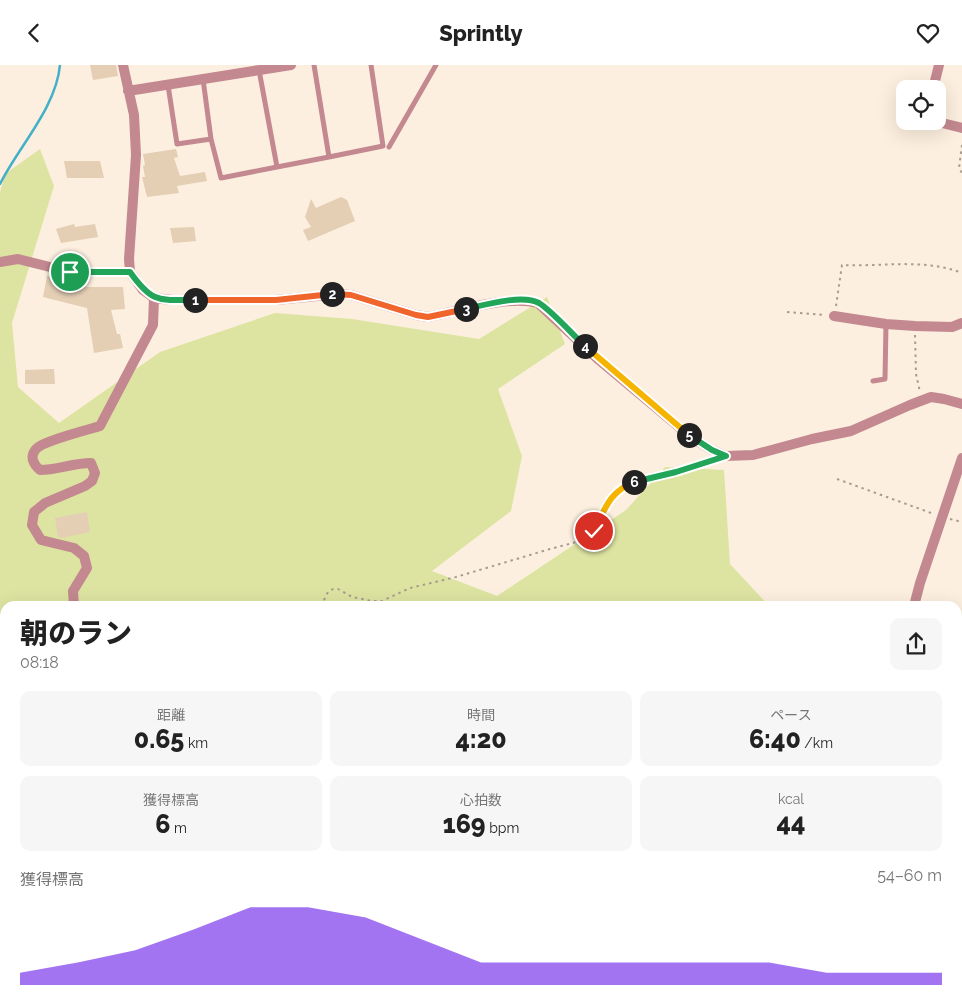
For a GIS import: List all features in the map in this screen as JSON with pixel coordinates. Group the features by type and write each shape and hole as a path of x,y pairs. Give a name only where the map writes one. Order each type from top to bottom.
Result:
{"street":[{"path":"123,65 134,115 136,155 129,259 130,272 143,289 154,298 172,300 276,300 338,294 351,295 428,317 509,301 527,300 538,303 599,360 691,437 726,456 753,455 812,439 851,431 931,397 962,404"},
{"path":"128,91 291,65"},
{"path":"935,80 939,65"},
{"path":"946,124 962,128"},
{"path":"0,262 18,259 70,272 130,272"},
{"path":"74,601 73,591 87,568 84,556 74,548 42,540 32,525 34,512 45,503 86,486 92,481 95,473 91,463 79,463 52,470 40,470 34,465 32,457 36,449 51,442 100,426 153,325 154,298"},
{"path":"834,316 886,324 915,326 952,327 962,323"},
{"path":"915,601 962,458"}],"lane":[{"path":"314,65 329,157"},
{"path":"203,79 211,139 221,178 383,146 371,65"},
{"path":"388,147 436,65"},
{"path":"259,70 277,167"},
{"path":"168,85 178,144 211,139"},
{"path":"873,381 885,379 886,324"}],"path":[{"path":"962,145 959,168 962,173"},
{"path":"787,312 834,316 842,265 865,266 889,263 940,266 962,273"},
{"path":"915,326 916,374 922,400"},
{"path":"382,601 410,588 456,577 588,539 594,531 609,499 629,484 638,480 676,472 726,456"},
{"path":"837,479 942,517 962,522"},
{"path":"324,601 328,592 333,589 338,589 352,597 372,601"}],"green space":[{"path":"40,149 54,186 12,323 18,387 59,423 160,352 275,313 352,319 479,339 547,297 565,344 498,389 522,456 511,511 432,571 497,596 626,510 665,467 724,470 730,564 764,601 0,601 0,192 5,174"}],"building":[{"path":"90,65 116,65 118,76 93,80"},
{"path":"176,149 178,157 174,158 180,176 205,172 207,181 177,186 179,193 147,197 142,177 145,177 143,154"},
{"path":"64,161 100,161 104,178 67,178"},
{"path":"341,197 347,200 355,221 308,241 303,230 311,227 305,217 311,199 316,208"},
{"path":"74,224 75,227 95,224 98,237 61,243 56,229"},
{"path":"194,227 196,241 173,243 170,228"},
{"path":"47,276 81,284 80,287 123,287 125,309 111,310 117,334 120,334 123,348 94,353 87,308 43,297"},
{"path":"54,369 55,384 25,384 25,370"},
{"path":"87,512 90,532 58,537 55,518"}],"waterway":[{"path":"0,184 44,112 52,96 60,65"}],"route":[{"path":"70,272 130,272 143,289 154,298 172,300 276,300 338,294 351,295 428,317 509,301 527,300 538,303 599,360 691,437 726,456 676,472 638,480 629,484 609,499 594,531"}]}
